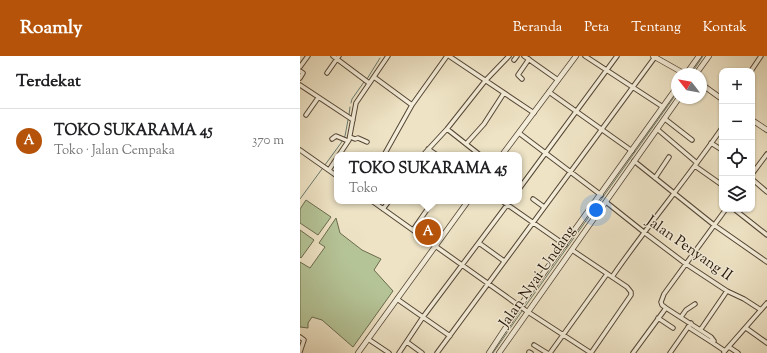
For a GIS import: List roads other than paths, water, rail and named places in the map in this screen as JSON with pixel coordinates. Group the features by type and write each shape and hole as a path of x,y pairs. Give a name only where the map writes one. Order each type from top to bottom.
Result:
{"street":[{"path":"300,67 308,56"},
{"path":"333,56 338,58 368,82"},
{"path":"386,152 412,105 448,56 534,113"},
{"path":"426,152 447,129 485,81 509,56"},
{"path":"514,60 517,56"},
{"path":"524,56 558,80"},
{"path":"504,152 575,56"},
{"path":"585,56 663,107"},
{"path":"522,185 616,56"},
{"path":"690,68 699,56"},
{"path":"700,68 709,56"},
{"path":"753,68 761,56"},
{"path":"340,152 346,140 350,137 351,119 356,103 368,82 374,77 385,57"},
{"path":"437,353 633,88 654,57 674,68"},
{"path":"326,74 338,58"},
{"path":"522,79 518,76 518,73 529,59"},
{"path":"300,70 303,73 300,78"},
{"path":"374,77 412,105"},
{"path":"300,85 351,119"},
{"path":"707,88 719,97"},
{"path":"549,92 632,151"},
{"path":"466,144 484,124 504,93"},
{"path":"489,353 671,96"},
{"path":"306,115 318,98"},
{"name":"Jalan Nyai Undang","path":"499,353 675,104"},
{"path":"665,119 692,140"},
{"path":"755,122 767,130"},
{"path":"447,129 476,152"},
{"path":"657,129 719,183"},
{"path":"612,277 719,132"},
{"path":"519,133 601,195"},
{"path":"332,139 335,136 346,140"},
{"path":"350,137 354,140 358,138 367,142"},
{"path":"711,143 719,148"},
{"path":"428,149 432,152"},
{"path":"300,150 334,174"},
{"path":"755,170 767,154"},
{"path":"655,178 669,157"},
{"path":"326,169 334,161"},
{"path":"634,161 714,225 767,262"},
{"path":"755,182 767,192"},
{"path":"532,199 544,208"},
{"name":"Jalan Penyang II","path":"606,202 686,264 727,291 767,311"},
{"path":"376,204 528,311 591,353 631,295 630,289 572,250"},
{"path":"383,209 386,204"},
{"path":"413,230 431,204"},
{"path":"358,353 466,204"},
{"path":"399,353 423,317 507,204"},
{"path":"509,204 533,223 565,245"},
{"path":"724,212 662,299 662,305 681,317 724,352 767,303"},
{"path":"738,212 767,235"},
{"path":"479,243 504,261"},
{"path":"550,353 607,274"},
{"path":"701,329 727,291"},
{"path":"397,299 450,336"},
{"path":"681,317 689,307 695,304"},
{"path":"633,353 666,308"},
{"path":"658,318 673,328"},
{"path":"690,325 701,329 711,337 714,341 713,343"},
{"path":"670,353 690,325"},
{"path":"746,328 767,343"},
{"path":"300,337 304,340 300,352"},
{"path":"368,339 388,353"},
{"path":"407,342 422,353"},
{"path":"534,345 547,353"},
{"path":"729,347 738,353"}],"waterway":[{"path":"695,68 703,56"},
{"path":"367,79 380,58"},
{"path":"351,103 352,99 364,82"},
{"path":"524,308 671,101"},
{"path":"349,115 350,107"},
{"path":"334,152 345,136 348,120"},
{"path":"300,199 334,153"},
{"path":"493,353 522,311"}],"place":[{"name":"TOKO SUKARAMA 45","path":"428,232"}]}
